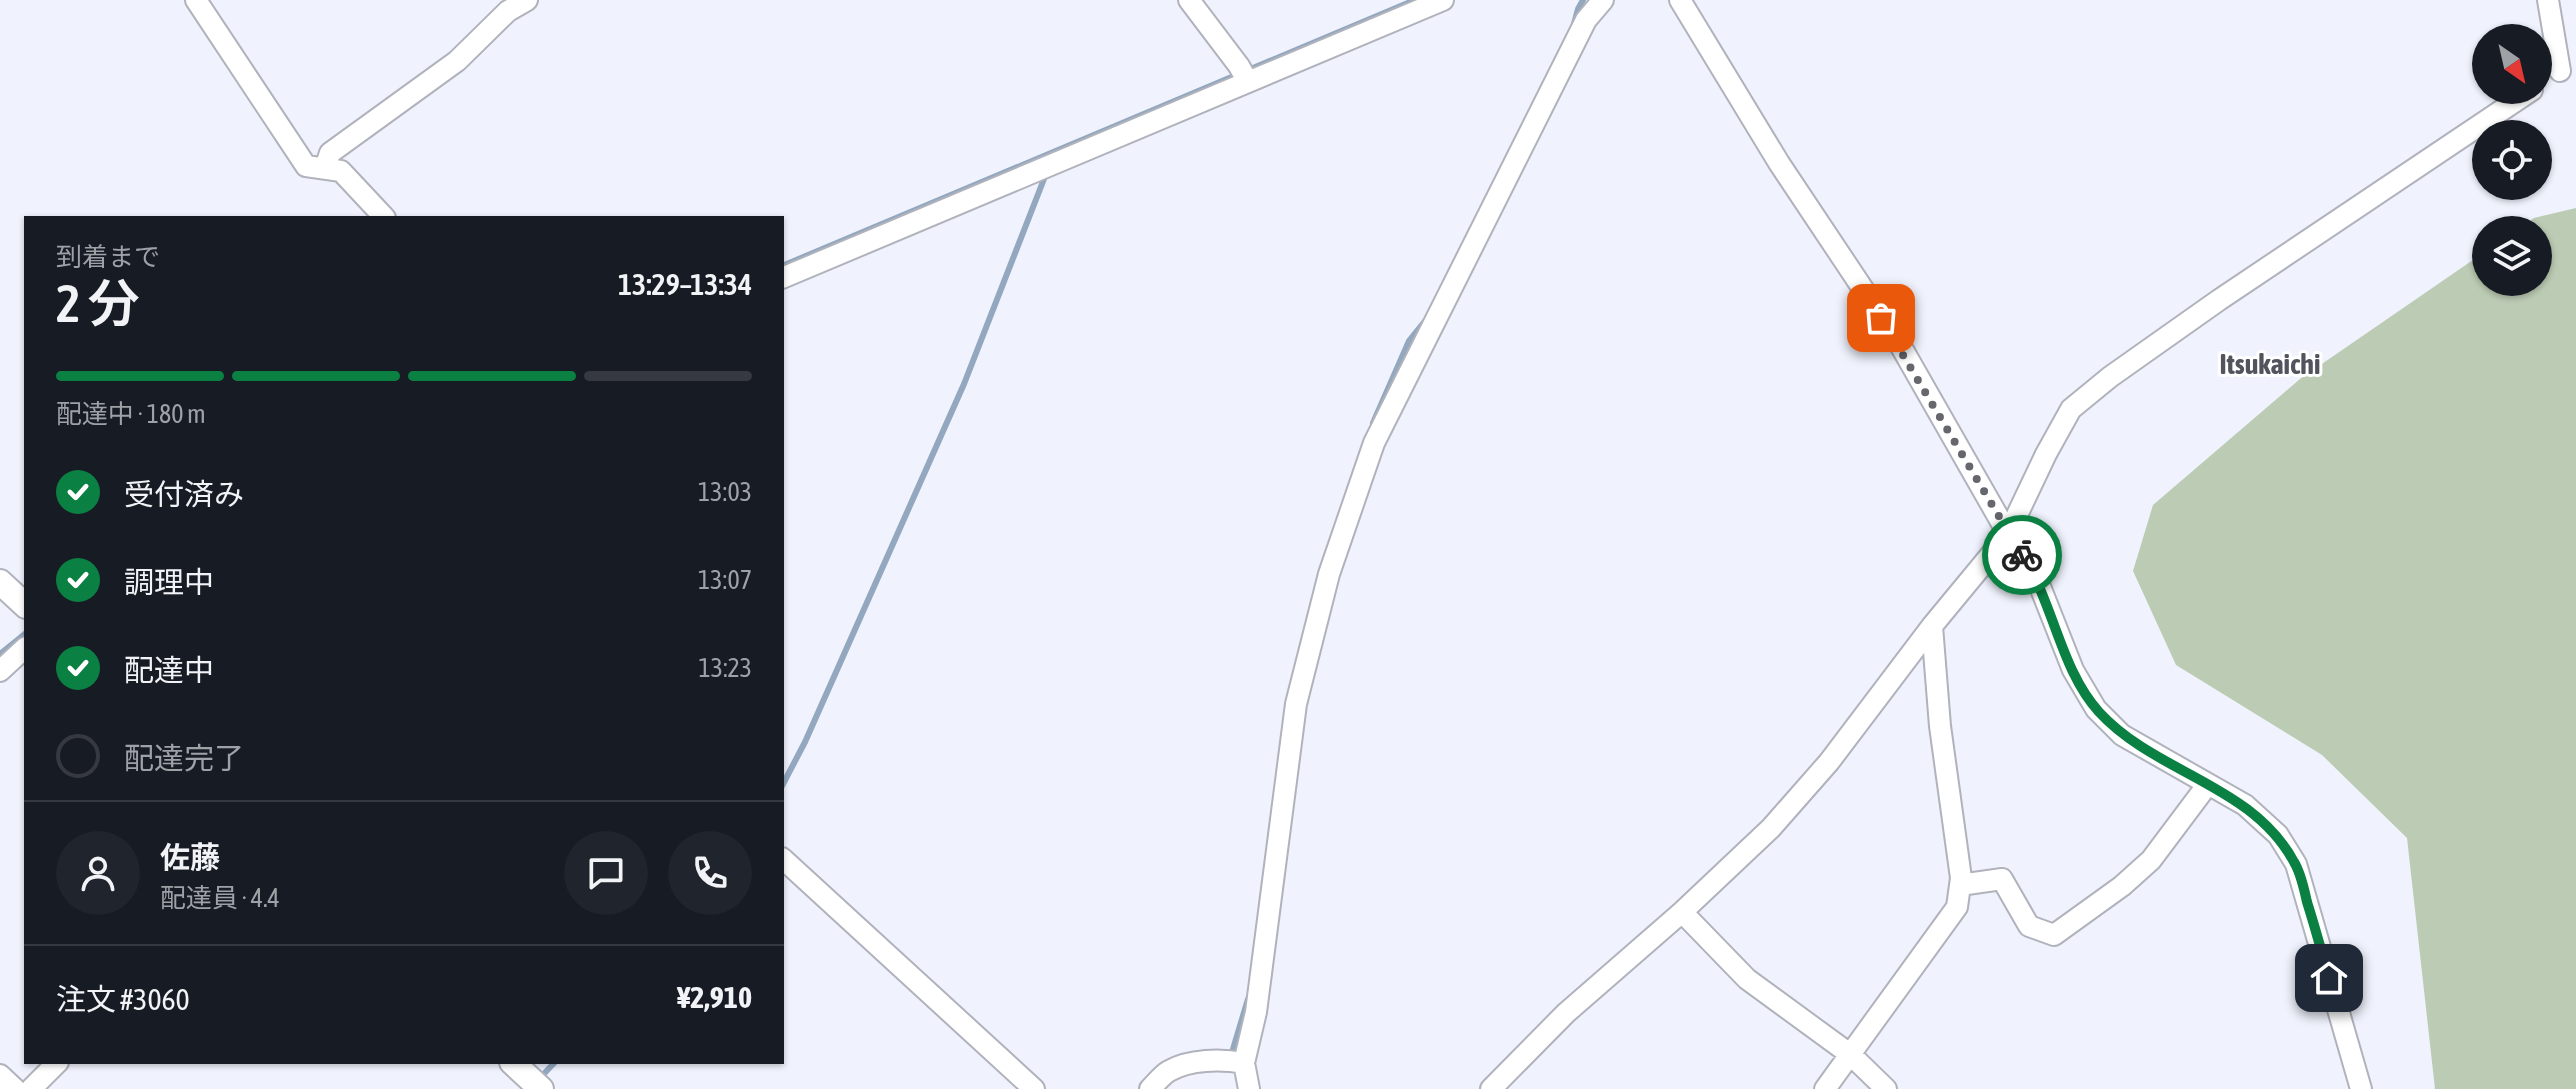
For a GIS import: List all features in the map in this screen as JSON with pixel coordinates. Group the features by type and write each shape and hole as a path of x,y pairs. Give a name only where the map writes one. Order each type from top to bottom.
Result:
{"street":[{"path":"196,0 306,166 341,171 383,216"},
{"path":"325,168 330,153 457,61 508,11 527,0"},
{"path":"1189,0 1244,75"},
{"path":"784,277 1244,75 1443,0"},
{"path":"1249,1089 1244,1063 1256,1012 1296,704 1329,574 1374,443 1586,20 1603,0"},
{"path":"1680,0 1779,163 1899,343 2008,534 2035,574 2073,670 2096,709 2122,735 2245,805 2278,835 2296,864 2361,1089"},
{"path":"2548,0 2568,66"},
{"path":"1491,1089 1566,1013 1682,912 1771,828 1829,762 1932,626 2008,534 2071,409 2110,377 2219,300 2511,104"},
{"path":"0,582 24,604"},
{"path":"1825,1089 1957,907 1960,885 1940,726 1932,626"},
{"path":"0,671 24,649"},
{"path":"1960,885 2002,879 2029,926 2054,935 2122,886 2151,860 2208,784"},
{"path":"784,860 1034,1089"},
{"path":"1682,912 1747,979 1851,1055 1886,1089"},
{"path":"1150,1089 1168,1071 1189,1064 1223,1059 1244,1063"},
{"path":"31,1089 56,1064"},
{"path":"0,1075 15,1089"}],"green space":[{"path":"2576,208 2576,1089 2435,1089 2407,838 2322,755 2176,665 2133,571 2153,505 2300,379 2472,261 2472,296 2552,296 2552,216 2542,216"}],"waterway":[{"path":"784,265 1415,0"},
{"path":"1574,24 1583,0"},
{"path":"784,782 805,742 964,384 1044,179"},
{"path":"1373,423 1409,341 1426,320"},
{"path":"0,654 24,635"},
{"path":"1233,1049 1248,999"},
{"path":"538,1080 553,1064"}],"way so far":[{"path":"1881,318 1899,343 2022,555"}],"district":[{"name":"Itsukaichi","path":"2270,364"}],"route":[{"path":"2022,555 2035,574 2073,670 2096,709 2122,735 2245,805 2278,835 2296,864 2329,978"}]}
